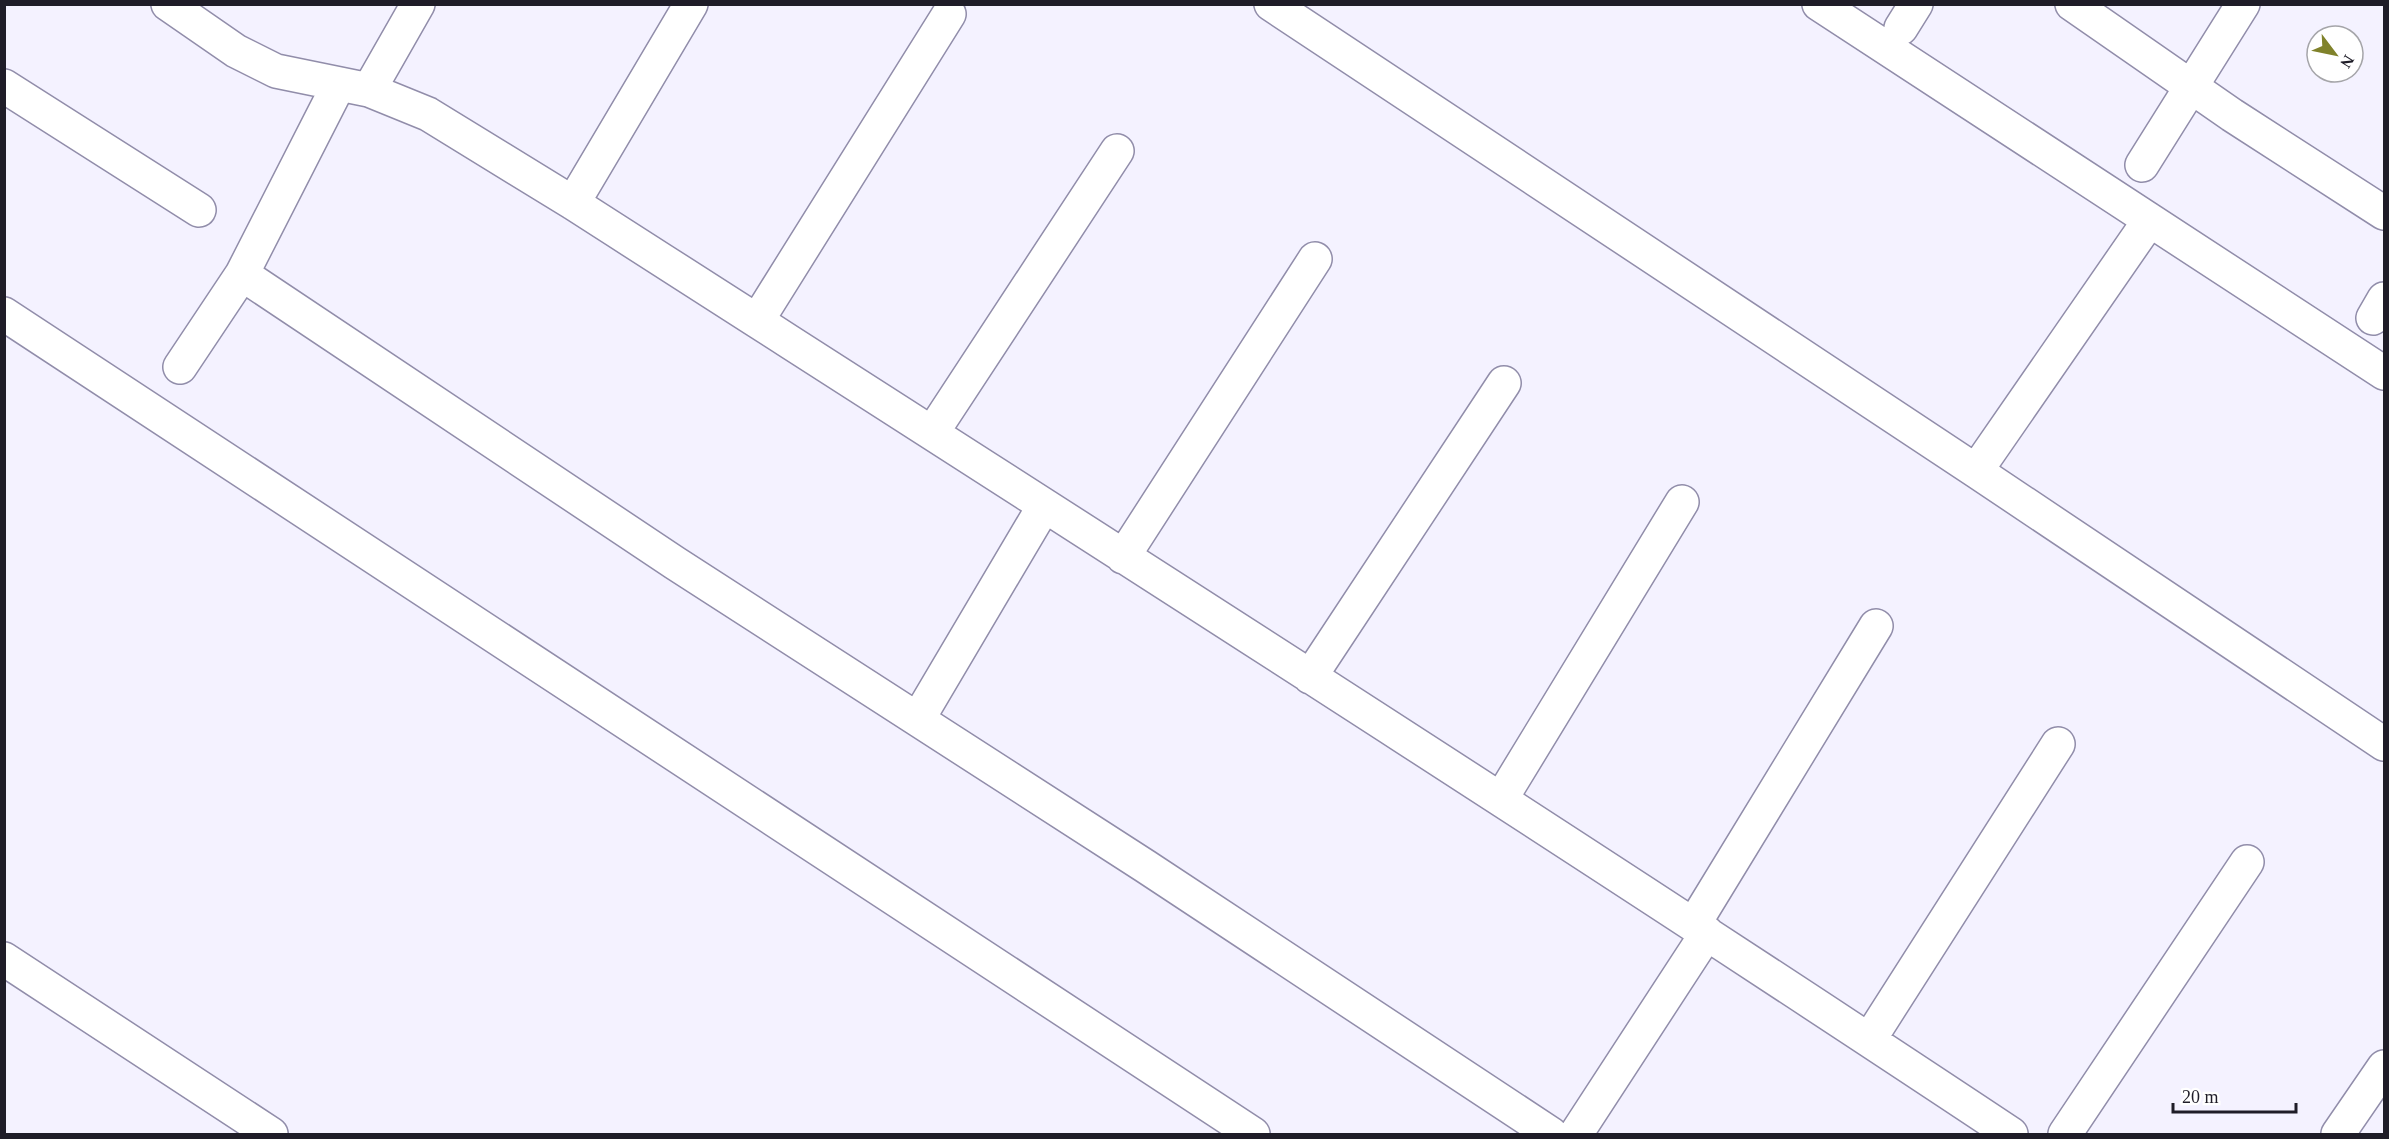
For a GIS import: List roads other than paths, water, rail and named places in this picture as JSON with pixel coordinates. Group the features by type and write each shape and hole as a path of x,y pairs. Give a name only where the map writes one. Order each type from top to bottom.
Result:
{"street":[{"path":"168,4 236,51 276,71 354,87 428,114 573,203 1501,799 1701,928 2011,1134"},
{"path":"180,367 242,274 354,87 418,4"},
{"path":"573,203 690,4"},
{"path":"1271,4 2385,744"},
{"path":"1819,4 2385,373"},
{"path":"2072,4 2192,88 2385,213"},
{"path":"2142,165 2243,4"},
{"path":"757,321 949,14"},
{"path":"4,86 200,210"},
{"path":"932,434 1117,151"},
{"path":"1976,471 2149,221"},
{"path":"1123,557 1315,259"},
{"path":"242,274 675,563 1155,872 1551,1134"},
{"path":"4,314 1253,1134"},
{"path":"1310,677 1504,383"},
{"path":"1501,799 1682,502"},
{"path":"918,719 1044,506"},
{"path":"1576,1134 1701,928 1876,626"},
{"path":"1869,1040 2058,744"},
{"path":"2065,1134 2247,862"},
{"path":"4,959 271,1134"},
{"path":"2338,1134 2385,1067"}]}
